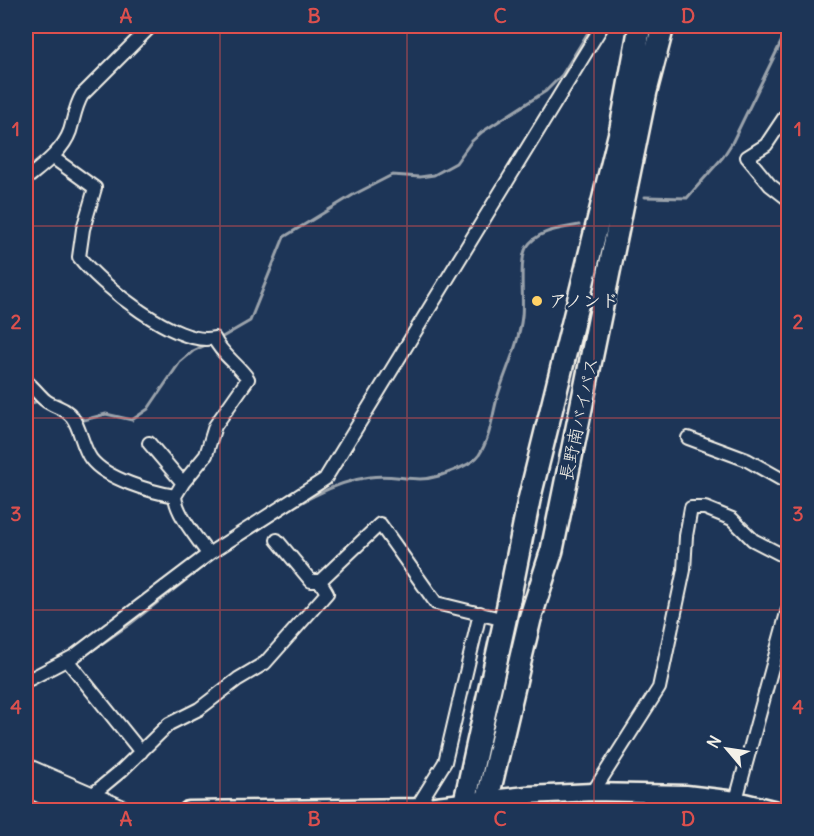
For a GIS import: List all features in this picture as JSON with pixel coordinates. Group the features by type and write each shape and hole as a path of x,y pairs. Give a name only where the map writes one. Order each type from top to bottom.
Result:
{"highway":[{"name":"長野南バイパス","path":"464,806 549,414 621,128 640,26"},
{"name":"長野南バイパス","path":"487,805 530,619 552,550 644,102 663,26"}],"main road":[{"path":"26,768 80,807"},
{"path":"26,787 80,807 123,810"}],"street":[{"path":"26,179 52,157 69,133 75,107 81,95 151,26"},
{"path":"26,679 67,660 208,554 325,479 602,26"},
{"path":"789,112 766,145 747,157 770,185 789,199"},
{"path":"52,157 95,188 80,245 79,257 86,267 122,299 166,325 194,338 205,340 214,338 217,345 248,379 215,426 206,454 175,496 181,514 208,554"},
{"path":"26,385 29,384 46,402 66,410 73,418 92,461 139,488 175,496"},
{"path":"688,438 747,460 789,483"},
{"path":"149,443 183,483"},
{"path":"593,792 659,688 684,570 686,536 691,508 705,508 732,519 753,540 789,558"},
{"path":"277,540 311,581 320,581 380,524 436,603 505,620"},
{"path":"80,807 169,724 199,709 238,679 265,663 327,593 320,581"},
{"path":"736,800 789,609"},
{"path":"418,809 445,762 480,613"},
{"path":"67,660 141,752"},
{"path":"188,810 418,809 526,803 593,792 686,795 736,800 777,810"},
{"path":"686,795 694,810"}],"waterway":[{"path":"219,339 250,321 284,237 353,195 392,175 420,177 434,175 456,163 471,142 482,132 546,91 562,75 592,26"},
{"path":"645,197 687,198 723,157 788,28"},
{"path":"228,548 296,505 332,487 376,476 430,478 460,468 475,460 486,441 498,395 518,336 526,248 536,237 557,229 579,225"},
{"path":"77,415 84,420 106,414 132,420 148,409 180,362 193,351 210,343"},
{"path":"53,399 59,399 65,405"},
{"path":"26,405 41,400"},
{"path":"87,654 130,624 206,564"}],"place":[{"name":"アノンド","path":"537,301"}]}
